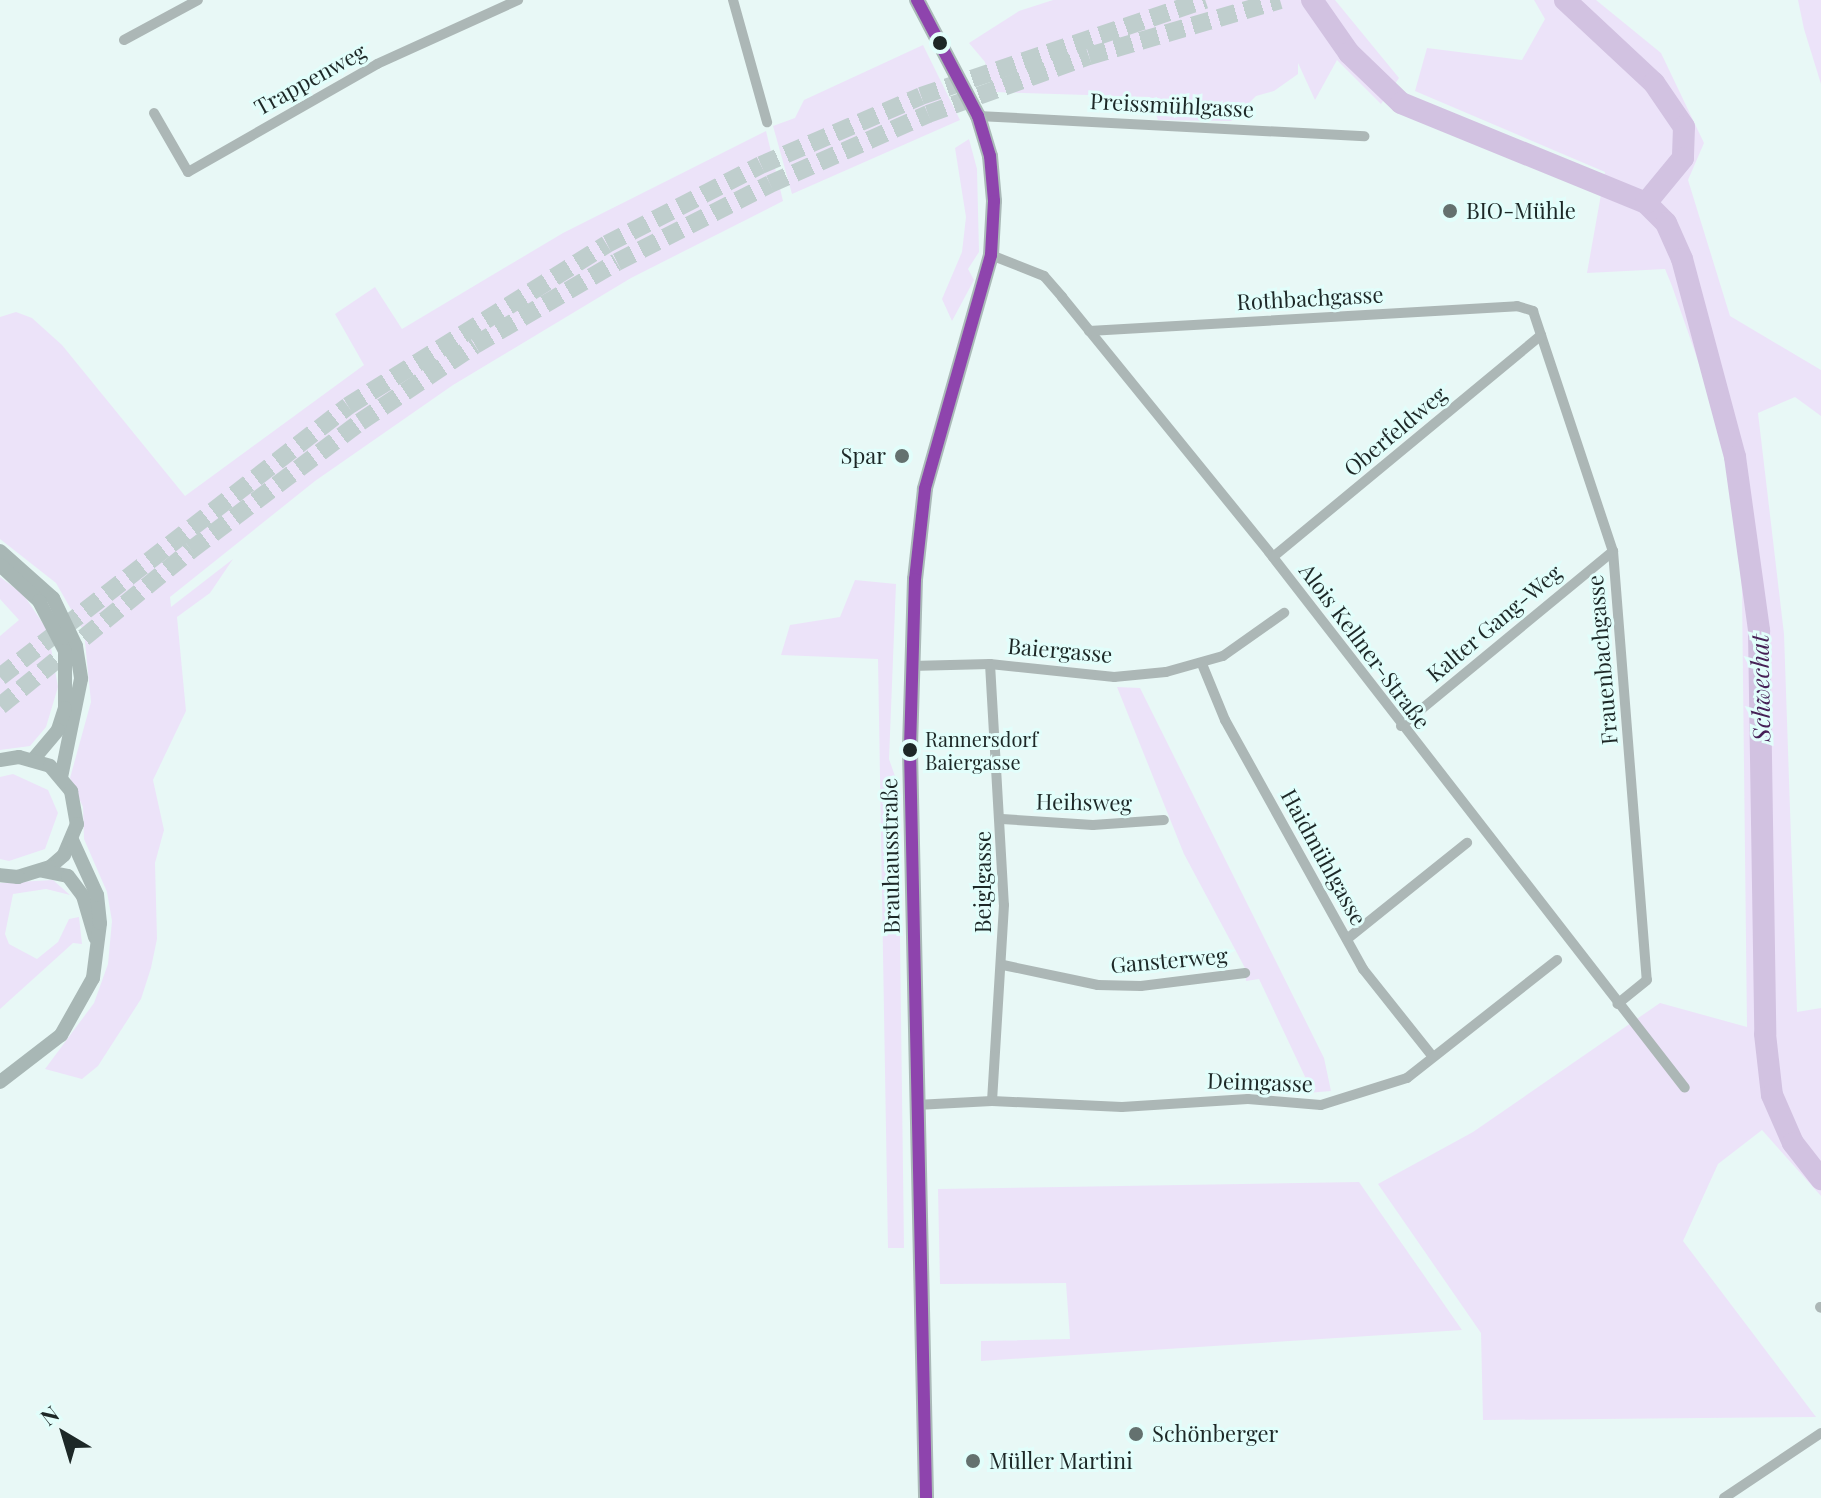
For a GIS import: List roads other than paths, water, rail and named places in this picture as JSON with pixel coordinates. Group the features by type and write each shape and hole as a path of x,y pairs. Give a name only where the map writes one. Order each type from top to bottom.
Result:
{"main road":[{"name":"Brauhausstraße","path":"917,0 978,116 993,179 991,255 925,489 911,666 916,1105 926,1498"},
{"path":"0,551 53,598 76,646 81,679 61,777"},
{"path":"0,565 39,601 65,651 65,708 58,730 34,759"},
{"path":"0,760 34,759 61,777 76,806 72,840 97,895 98,949 93,978 61,1035 0,1082"},
{"path":"43,871 72,840"},
{"path":"0,875 18,877 43,871 68,876 83,896 98,949"}],"street":[{"path":"124,40 198,0"},
{"name":"Trappenweg","path":"154,113 188,172 377,64 518,0"},
{"path":"733,0 767,122"},
{"name":"Preissmühlgasse","path":"978,116 1364,136"},
{"name":"Alois Kellner-Straße","path":"991,255 1044,276 1273,557 1401,726 1685,1088"},
{"name":"Rothbachgasse","path":"1089,331 1517,306 1533,311"},
{"name":"Frauenbachgasse","path":"1533,311 1613,551 1647,980 1617,1004"},
{"name":"Oberfeldweg","path":"1273,557 1541,335"},
{"name":"Kalter Gang-Weg","path":"1401,726 1613,551"},
{"name":"Baiergasse","path":"911,666 990,664 1114,677 1202,664 1243,645 1284,613"},
{"name":"Beiglgasse","path":"990,664 1002,819 1003,965 992,1101"},
{"name":"Haidmühlgasse","path":"1202,664 1225,720 1363,969 1433,1057"},
{"name":"Heihsweg","path":"1002,819 1093,825 1164,820"},
{"path":"1347,939 1467,843"},
{"name":"Deimgasse","path":"916,1105 992,1101 1122,1107 1248,1099 1321,1105 1381,1090 1433,1057 1557,960"},
{"name":"Gansterweg","path":"1003,965 1098,985 1141,986 1245,973"},
{"path":"1724,1498 1821,1433"}],"waterway":[{"name":"Schwechat","path":"1312,0 1349,53 1401,103 1646,203 1666,223 1682,259 1735,457 1759,631 1765,1034 1772,1095 1793,1143 1821,1179"},
{"name":"Schwechat","path":"1565,0 1654,83 1684,127 1683,158 1646,203"}],"tunnel":[{"path":"0,677 348,406 607,244 761,165 921,96 1205,0"},
{"path":"0,706 191,550 360,422 475,345 617,262 770,184 928,114 1089,56 1280,0"}],"place":[{"name":"BIO-Mühle","path":"1450,211"},
{"name":"Spar","path":"902,456"},
{"name":"Rannersdorf Baiergasse","path":"910,750"},
{"name":"Schönberger","path":"1136,1434"},
{"name":"Müller Martini","path":"973,1461"}]}
